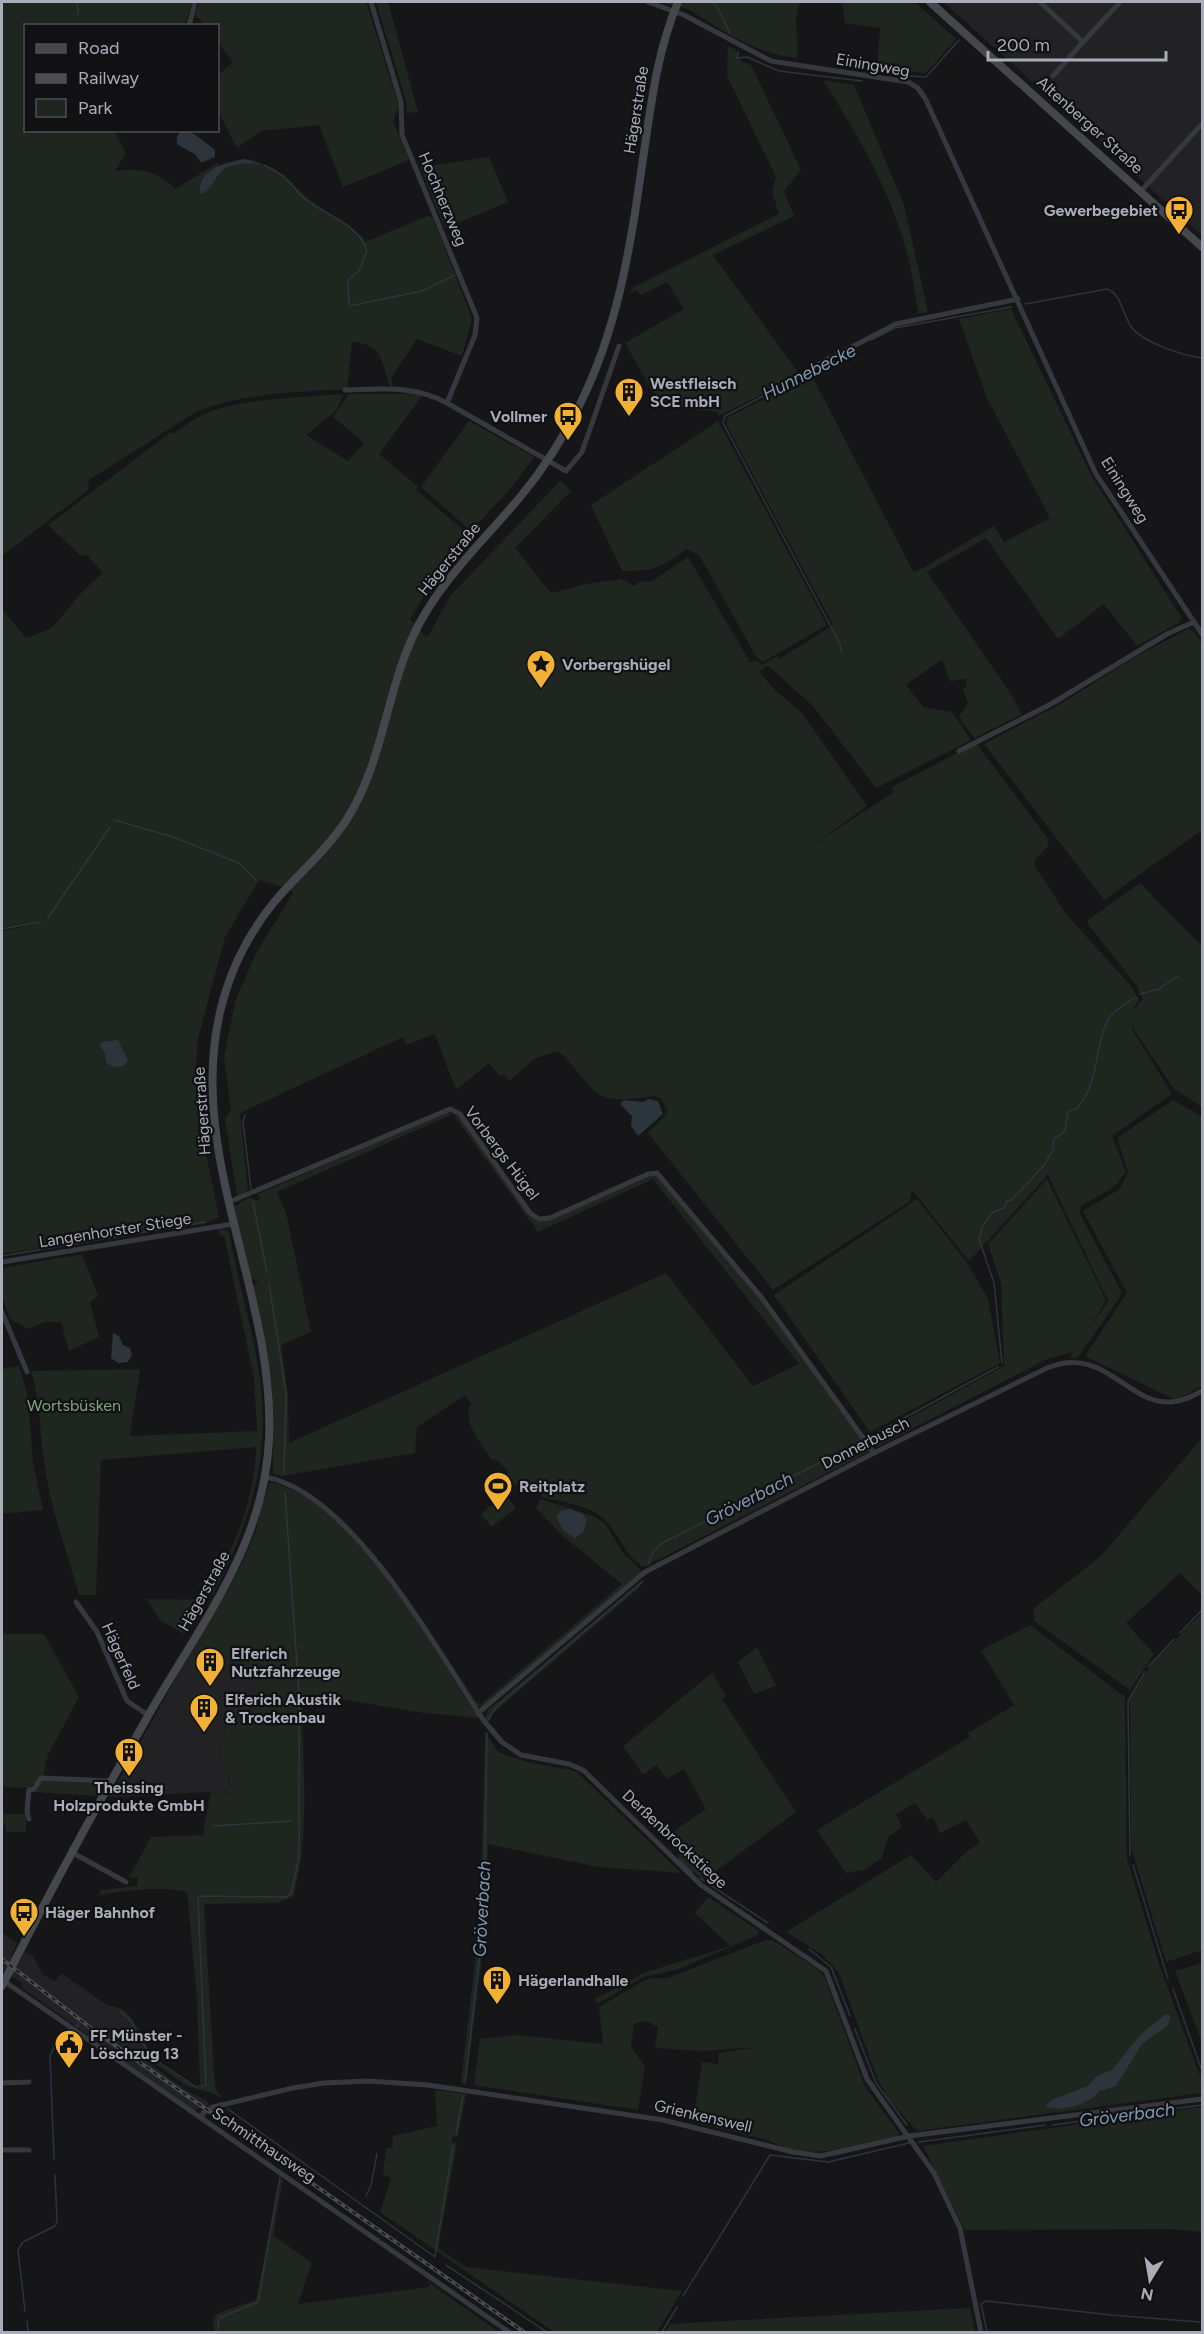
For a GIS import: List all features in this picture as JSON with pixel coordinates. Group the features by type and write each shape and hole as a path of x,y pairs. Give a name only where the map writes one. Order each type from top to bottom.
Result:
{"main road":[{"name":"Hägerstraße","path":"3,1984 148,1715 237,1564 255,1519 265,1477 270,1428 267,1378 233,1224 216,1132 213,1068 218,1018 236,964 263,917 330,842 356,805 373,768 405,657 430,606 457,569 516,502 548,460 588,387 616,305 631,242 655,80 678,2"},
{"name":"Altenberger Straße","path":"930,2 1203,247"}],"street":[{"path":"190,24 195,2"},
{"name":"Hochherzweg","path":"371,2 401,102 402,135 477,318 475,335 447,403"},
{"path":"648,2 674,11"},
{"path":"1041,2 1083,42"},
{"path":"1053,76 1120,2"},
{"name":"Einingweg","path":"674,11 771,61 908,82 918,88 926,100 1018,299 1096,474 1203,634"},
{"path":"1141,191 1203,124"},
{"path":"813,367 896,324 1018,299"},
{"path":"345,390 413,390 428,393 566,471 579,457 619,346"},
{"path":"959,751 1051,704 1167,634 1198,625"},
{"name":"Vorbergs Hügel","path":"229,1202 450,1109 460,1114 530,1213 539,1219 550,1218 648,1174 659,1173 762,1298 874,1453"},
{"name":"Langenhorster Stiege","path":"2,1262 233,1224"},
{"path":"2,1312 27,1372"},
{"name":"Donnerbusch","path":"478,1713 645,1572 874,1453 1047,1368 1066,1362 1078,1362 1098,1368 1164,1402 1181,1401 1203,1391"},
{"name":"Derßenbrockstiege","path":"265,1477 281,1480 326,1509 373,1556 495,1735 517,1753 581,1769 700,1885 823,1967 830,1978 867,2079 934,2173 960,2228 981,2332"},
{"name":"Hägerfeld","path":"76,1602 97,1632 127,1701 148,1715"},
{"path":"29,1819 27,1809 30,1790 34,1789 42,1778 112,1781"},
{"path":"74,1853 126,1882"},
{"name":"Schmitthausweg","path":"3,1984 188,2112 202,2118 218,2133 272,2166 509,2332"},
{"name":"Grienkenswell","path":"202,2118 203,2113 213,2107 301,2086 375,2081 470,2090 651,2118 812,2156 838,2154 909,2136 1203,2100"},
{"path":"2,2083 29,2082"},
{"path":"2,2150 29,2150"}],"shaded area":[{"path":"943,2 1202,2 1202,236 1105,146"},
{"path":"180,132 195,134 215,150 215,157 201,163 196,155 177,144 177,137"},
{"path":"245,159 265,165 247,164 229,167 200,194 200,186 208,173 222,165"},
{"path":"118,1040 128,1061 123,1066 113,1067 106,1062 105,1053 100,1046 102,1042"},
{"path":"649,1099 658,1101 663,1114 638,1136 631,1126 632,1116 620,1104 624,1100 643,1102"},
{"path":"113,1333 119,1336 123,1345 130,1348 132,1355 128,1362 118,1363 111,1358"},
{"path":"571,1509 583,1514 587,1520 583,1532 575,1538 564,1531 556,1517 561,1511"},
{"path":"197,1641 253,1672 258,1703 261,1705 245,1711 245,1715 229,1714 218,1759 231,1765 228,1789 221,1796 210,1795 211,1792 109,1797"},
{"path":"2,1932 17,1943 11,1955 20,1961 25,1952 33,1956 43,1975 55,1981 61,1973 127,2019 146,2055 131,2047 135,2052 184,2089 207,2101 209,2105 193,2111 21,1987 23,1983 2,1971"},
{"path":"1166,2014 1171,2016 1167,2026 1142,2044 1116,2086 1099,2091 1090,2100 1074,2106 1051,2108 1045,2106 1052,2100 1088,2086 1097,2076 1112,2070 1140,2035"}],"green space":[{"path":"2,2 192,2 187,20 183,24 24,24 24,132 115,132 126,153 115,171 140,170 154,174 175,189 218,163 221,167 251,159 284,175 306,197 363,237 365,242 428,216 433,218 472,319 462,356 417,339 391,378 393,386 390,387 382,362 375,350 362,343 352,342 347,389 251,397 196,412 89,480 88,490 2,556"},
{"path":"199,2 366,2 399,106 393,121 409,160 343,187 319,125 261,131 237,148 219,113 219,74 233,62 219,43 219,24 203,24 195,14"},
{"path":"376,2 388,2 418,112 406,113 407,104"},
{"path":"660,2 800,2 796,20 798,58 755,47 687,9"},
{"path":"842,2 915,2 956,39 926,73 890,70 889,74 877,72 880,28 845,23"},
{"path":"728,46 735,49 741,61 751,65 801,170 784,191 794,216 713,255 800,375 719,416 717,412 685,408 656,398 625,343 684,309 667,282 641,295 636,290 631,293 632,288 779,214 772,191 776,177 727,76"},
{"path":"823,80 854,85 904,205 928,312 919,314 905,246 890,202 859,140"},
{"path":"489,157 508,202 445,228 420,167"},
{"path":"1011,309 1091,475 1181,617 1180,622 1137,646 1104,604 1058,639 986,538 927,572 1009,691 1022,714 974,738 959,717 968,703 963,689 966,687 967,679 950,681 942,659 906,685 923,707 952,712 971,740 876,788 813,706 768,666 759,672 776,691 802,713 867,806 813,845 894,792 892,787 976,743 1049,840 1048,846 1035,860 1035,866 1066,914 1132,987 1139,1000 1131,1013 1143,999 1137,986 1088,924 1088,920 1140,883 1202,946 1202,1107 1174,1089 1134,1030 1129,1017 1133,1031 1172,1094 1112,1136 1126,1172 1114,1187 1081,1206 1080,1214 1121,1291 1120,1297 1077,1359 1070,1358 1073,1352 1047,1359 877,1447 871,1439 1004,1366 1001,1283 988,1244 1047,1179 1106,1300 1089,1329 1108,1301 1048,1175 969,1261 912,1190 910,1201 773,1290 648,1133 668,1112 661,1099 655,1096 614,1099 598,1094 568,1059 558,1051 534,1059 509,1081 504,1074 500,1076 489,1063 456,1090 435,1034 406,1045 403,1037 240,1113 248,1191 237,1197 225,1118 231,1110 224,1057 235,1002 255,955 293,893 287,888 259,880 225,937 198,1039 196,1068 200,1124 219,1217 204,1224 2,1254 2,931 42,923 2,929 2,609 26,638 48,630 83,591 103,573 88,556 80,555 48,525 171,432 173,434 198,417 214,410 262,400 344,394 336,411 306,435 348,461 364,443 333,417 349,394 417,394 422,396 379,454 418,487 416,490 468,534 444,563 410,619 427,638 451,595 561,480 571,491 515,548 551,593 586,584 622,579 635,586 639,582 652,581 688,557 749,660 746,663 756,660 762,665 779,655 778,660 833,625 726,424 728,417 812,376 914,573 994,526 1004,542 1050,518 986,396 959,319"},
{"path":"469,421 534,457 512,487 471,531 421,487"},
{"path":"718,421 827,625 763,662 757,658 699,555 687,549 657,567 642,571 622,571 591,505"},
{"path":"1188,629 1193,631 1202,643 1202,830 1104,900 984,744 1059,705 1137,656"},
{"path":"1173,1100 1202,1117 1202,1386 1176,1400 1085,1356 1127,1293 1083,1211 1120,1189 1128,1172 1117,1138"},
{"path":"446,1112 452,1114 277,1192 286,1213 311,1332 281,1345 288,1396 289,1443 666,1273 753,1386 799,1364 653,1179 538,1232 454,1115 459,1117 531,1216 537,1221 546,1220 649,1175 657,1175 761,1298 870,1451 644,1567 627,1552 606,1521 593,1511 541,1497 542,1493 507,1482 508,1470 498,1461 491,1459 474,1432 469,1418 471,1404 465,1395 417,1427 415,1453 283,1476 273,1474 272,1386 253,1286 258,1282 250,1277 234,1207 249,1197 257,1201 260,1199 258,1194"},
{"path":"917,1199 967,1263 988,1299 1000,1363 870,1432 774,1295"},
{"name":"Wortsbüsken","path":"219,1229 227,1230 229,1233 256,1353 262,1401 263,1430 260,1458 248,1514 238,1541 213,1594 206,1596 241,1524 252,1487 256,1447 101,1460 96,1595 79,1595 50,1496 42,1450 37,1394 31,1371 140,1369 130,1436 257,1431 254,1378 224,1236 219,1235"},
{"path":"82,1254 98,1296 90,1302 99,1337 69,1351 61,1322 44,1322 28,1329 10,1319 2,1296 2,1268"},
{"path":"19,1366 28,1396 33,1463 43,1510 2,1514 2,1369"},
{"path":"1202,1438 1202,1595 1180,1573 1126,1623 1154,1654 1130,1690 1034,1621 1033,1609 1100,1557"},
{"path":"272,1482 305,1497 335,1519 364,1549 415,1618 479,1718 417,1712 328,1697 295,1696 296,1701 302,1701 304,1825 299,1873 293,1897 277,1903 204,1904 214,2074 216,2090 223,2099 212,2093 187,2086 154,2063 143,2052 127,2019 108,2006 117,2007 130,2017 148,2049 162,2065 195,2086 200,2085 197,1999 187,1893 158,1889 99,1896 101,1890 137,1886 138,1878 129,1877 151,1837 203,1835 210,1795 224,1795 229,1786 231,1765 218,1759 229,1713 245,1715 245,1711 261,1705 258,1703 253,1672 198,1641 244,1559 256,1530 267,1490"},
{"name":"Reitplatz","path":"505,1494 516,1508 492,1527 481,1514"},
{"path":"540,1499 596,1517 606,1525 623,1553 640,1569 640,1573 481,1707 477,1706 406,1596 477,1703 481,1704 622,1584 563,1536 536,1508"},
{"path":"645,1578 640,1587 492,1714 490,1721 485,1719 488,1710"},
{"path":"147,1599 204,1600 184,1634 160,1620"},
{"path":"1202,1613 1202,1950 1166,1962 1131,1847 1130,1699 1153,1662"},
{"path":"1030,1625 1125,1697 1127,1859 1160,1967 1202,2081 1202,2093 917,2131 890,2101 878,2080 839,1973 823,1955 786,1932 911,1855 936,1882 965,1853 980,1843 966,1820 940,1833 933,1817 927,1820 915,1803 896,1814 902,1827 888,1837 882,1858 864,1870 846,1873 817,1830 970,1737 968,1733 1014,1705 981,1650"},
{"path":"2,1634 44,1634 79,1697 48,1755 43,1776 29,1788 2,1787"},
{"path":"757,1647 776,1686 754,1694 738,1662"},
{"path":"712,1673 726,1696 722,1699 796,1812 705,1879 698,1876 677,1856 686,1848 673,1832 706,1809 684,1769 667,1779 656,1765 643,1775 623,1746"},
{"path":"485,1732 498,1752 527,1762 576,1771 681,1873 599,1867 488,1844 487,1919 467,2077 463,2085 461,2082 480,1919"},
{"path":"42,1779 104,1782 97,1796 35,1792"},
{"path":"2,1814 26,1814 26,1832 6,1832 6,1823 2,1828 2,1816 7,1820"},
{"path":"708,1897 759,1931 758,1935 679,1969 644,1977 597,2004 595,1999 643,1973 730,1946 695,1913"},
{"path":"766,1940 772,1940 815,1967 824,1976 865,2087 899,2133 896,2137 847,2148 815,2152 784,2147 768,2140 693,2122 702,2062 718,2064 719,2053 757,2047 703,2051 655,2048 658,2027 646,2021 634,2024 631,2047 645,2066 638,2110 474,2085 480,2039 517,2035 603,2044 599,2007 647,1979 668,1978"},
{"path":"1202,1963 1202,2043 1175,1971"},
{"path":"435,2090 466,2094 458,2137 453,2136 451,2142 457,2143 438,2248 466,2267 682,2291 657,2332 554,2332 380,2212 391,2178 383,2174 386,2148 392,2148 393,2136 437,2126"},
{"path":"1202,2107 1202,2232 1170,2229 965,2230 923,2146"},
{"path":"280,2178 283,2180 273,2235 312,2263 298,2304 429,2287 429,2283 499,2332 215,2332 212,2320 218,2313 256,2300"},
{"path":"970,2308 975,2332 665,2332 670,2324"}],"waterway":[{"path":"77,2 78,14"},
{"path":"711,2 717,6 730,34"},
{"path":"892,75 926,77 959,40"},
{"path":"738,52 737,58 747,57 779,71 862,81"},
{"path":"264,165 283,176 304,198 356,232 362,241 367,251 359,271 348,280 349,306 422,291 455,275"},
{"name":"Hunnebecke","path":"1025,304 1107,289 1116,296 1129,323 1138,334 1165,348 1202,358"},
{"name":"Hunnebecke","path":"871,340 895,328 1012,307"},
{"name":"Hunnebecke","path":"813,370 725,416 723,423 840,644 841,652"},
{"path":"114,820 173,837 239,863 256,880"},
{"path":"48,918 110,827"},
{"path":"2,929 41,922"},
{"name":"Gröverbach","path":"1140,994 1159,989 1178,976"},
{"name":"Gröverbach","path":"1002,1363 994,1283 979,1239 983,1225 993,1212 1004,1208 1007,1201 1012,1200 1045,1164 1053,1149 1054,1139 1065,1131 1068,1111 1077,1109 1090,1087 1103,1033 1109,1018 1136,997"},
{"path":"245,1115 243,1122 251,1189"},
{"path":"253,1202 267,1273"},
{"path":"2,1256 205,1222"},
{"path":"269,1283 286,1393 284,1473"},
{"name":"Gröverbach","path":"871,1436 998,1367"},
{"name":"Gröverbach","path":"648,1565 653,1552 659,1545 860,1442"},
{"path":"285,1493 299,1694"},
{"name":"Gröverbach","path":"488,1720 495,1708 643,1581"},
{"path":"1180,1633 1202,1610"},
{"path":"1148,1667 1174,1639"},
{"path":"1130,1856 1128,1701 1145,1672"},
{"path":"201,2087 206,2085 198,1898 202,1896 286,1897 291,1894 299,1857 299,1704"},
{"name":"Gröverbach","path":"465,2083 484,1918 487,1733"},
{"path":"214,1826 292,1821"},
{"path":"679,1859 692,1872"},
{"path":"1133,1865 1168,1979"},
{"path":"700,1878 768,1923"},
{"path":"809,1949 831,1967 850,2016"},
{"path":"1173,1989 1202,2071"},
{"path":"121,2012 130,2020 151,2057 196,2087"},
{"path":"76,2027 79,2024"},
{"path":"855,2029 876,2083 907,2125"},
{"path":"54,2159 50,2056 55,2045 66,2035"},
{"name":"Gröverbach","path":"456,2134 463,2096"},
{"name":"Gröverbach","path":"1052,2125 1202,2105"},
{"path":"228,2109 435,2257"},
{"name":"Gröverbach","path":"919,2142 1045,2125"},
{"name":"Gröverbach","path":"683,2296 770,2155 828,2162 909,2143"},
{"name":"Gröverbach","path":"435,2256 453,2146"},
{"path":"366,2196 371,2185 377,2154"},
{"path":"25,2311 18,2250 23,2242 55,2226 57,2221 55,2175"},
{"path":"218,2332 219,2318 258,2302 280,2177"},
{"name":"Gröverbach","path":"446,2265 547,2332"},
{"path":"987,2332 981,2304 986,2301 1200,2322"},
{"name":"Gröverbach","path":"662,2332 677,2307"},
{"path":"27,2321 28,2332"}],"railway":[{"path":"2,1959 92,2029 524,2332"}],"place":[{"name":"Gewerbegebiet","path":"1179,236"},
{"name":"Westfleisch SCE mbH","path":"629,418"},
{"name":"Vollmer","path":"568,442"},
{"name":"Vorbergshügel","path":"541,690"},
{"name":"Reitplatz","path":"498,1512"},
{"name":"Elferich Nutzfahrzeuge","path":"210,1688"},
{"name":"Elferich Akustik & Trockenbau","path":"204,1734"},
{"name":"Theissing Holzprodukte GmbH","path":"129,1778"},
{"name":"Häger Bahnhof","path":"24,1938"},
{"name":"Hägerlandhalle","path":"497,2006"},
{"name":"FF Münster - Löschzug 13","path":"69,2070"}]}
